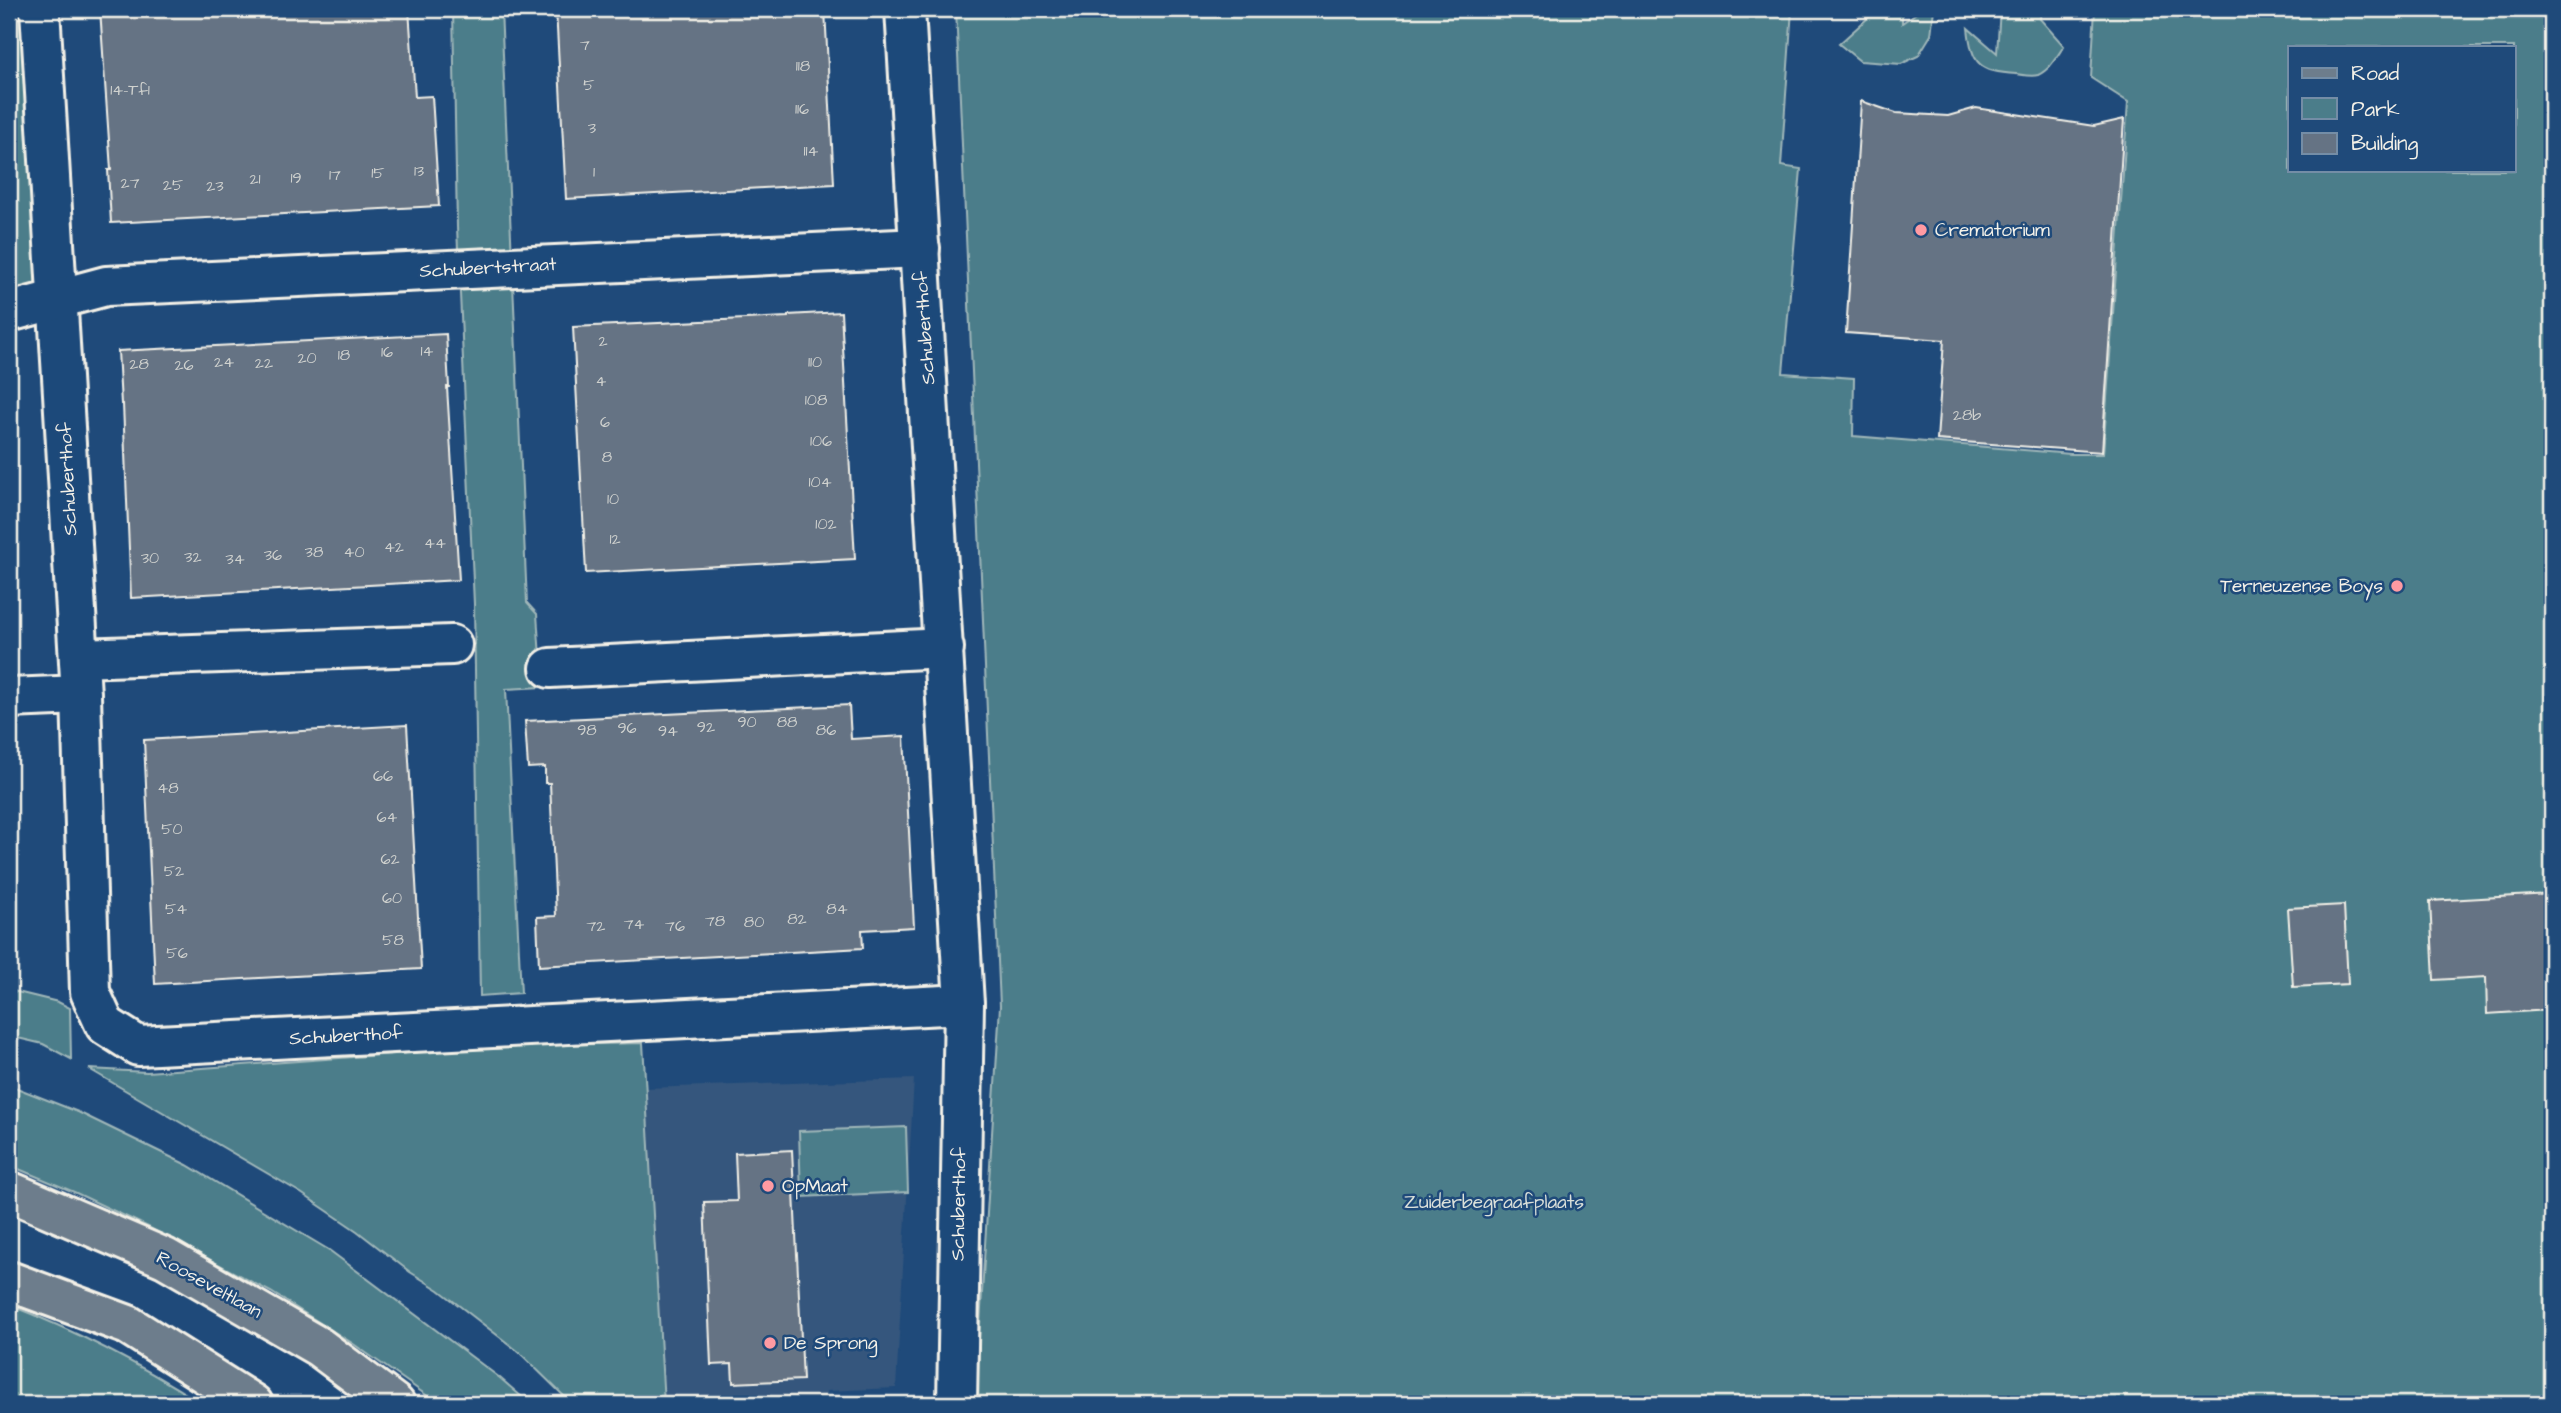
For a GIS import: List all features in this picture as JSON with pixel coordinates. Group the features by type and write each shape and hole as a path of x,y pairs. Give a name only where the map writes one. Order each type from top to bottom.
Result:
{"main road":[{"name":"Rooseveltlaan","path":"9,1191 165,1258 319,1347 396,1404"},
{"path":"9,1281 128,1325 253,1404"}],"street":[{"name":"Schuberthof","path":"40,9 80,676 90,992 105,1025 138,1046 964,1004"},
{"name":"Schuberthof","path":"905,9 964,1004 957,1404"},
{"name":"Schubertstraat","path":"58,300 106,286 920,248"},
{"path":"9,312 58,300"},
{"path":"9,698 80,676 452,645"},
{"path":"550,668 944,648"}],"shaded area":[{"path":"914,1079 896,1388 827,1391 827,1404 664,1404 644,1088"}],"green space":[{"path":"9,9 24,9 39,279 37,288 9,300"},
{"path":"453,9 501,9 527,603 537,614 542,687 506,689 521,993 480,996 474,604 457,227"},
{"name":"Zuiderbegraafplaats","path":"956,9 1792,9 1781,166 1801,169 1783,373 1854,378 1853,436 2071,454 2103,454 2128,102 2091,78 2095,9 2552,9 2552,1404 975,1404 1000,1006"},
{"path":"1869,9 1902,9 1902,23 1922,9 1934,9 1931,35 1918,56 1901,64 1860,61 1839,44 1869,17"},
{"path":"2000,9 2041,9 2040,19 2064,46 2042,73 2030,76 1993,71 1975,58 1968,28 1997,53"},
{"path":"9,990 58,1002 70,1008 71,1059 43,1044 9,1036"},
{"path":"643,1043 664,1404 572,1404 519,1352 357,1231 301,1193 89,1069 147,1072 506,1046"},
{"path":"9,1085 78,1112 187,1165 329,1250 500,1378 530,1404 439,1404 352,1343 271,1292 148,1227 9,1165"},
{"path":"906,1127 908,1192 801,1197 799,1131"},
{"path":"9,1305 108,1350 202,1404 9,1404"}],"building":[{"path":"100,9 409,9 415,97 432,96 439,206 111,223 108,170 111,170"},
{"path":"556,9 825,9 834,184 566,199"},
{"path":"1861,101 1896,113 1948,116 1976,108 2094,126 2124,119 2102,452 1937,440 1944,340 1846,333"},
{"path":"841,312 855,559 586,573 573,327"},
{"path":"446,334 459,580 131,598 123,404 118,351"},
{"path":"849,705 851,739 904,736 914,927 862,930 863,948 539,966 537,917 556,916 550,783 545,783 545,767 528,768 525,721"},
{"path":"407,725 421,969 155,984 144,740"},
{"path":"2552,894 2552,1010 2487,1014 2486,977 2434,980 2430,901"},
{"path":"2344,905 2348,984 2293,987 2288,908"},
{"path":"792,1150 803,1380 733,1383 732,1364 711,1365 704,1202 737,1201 735,1153"}],"place":[{"name":"Crematorium","path":"1921,230"},
{"name":"Terneuzense Boys","path":"2397,586"},
{"name":"OpMaat","path":"768,1186"},
{"name":"De Sprong","path":"770,1343"}]}
